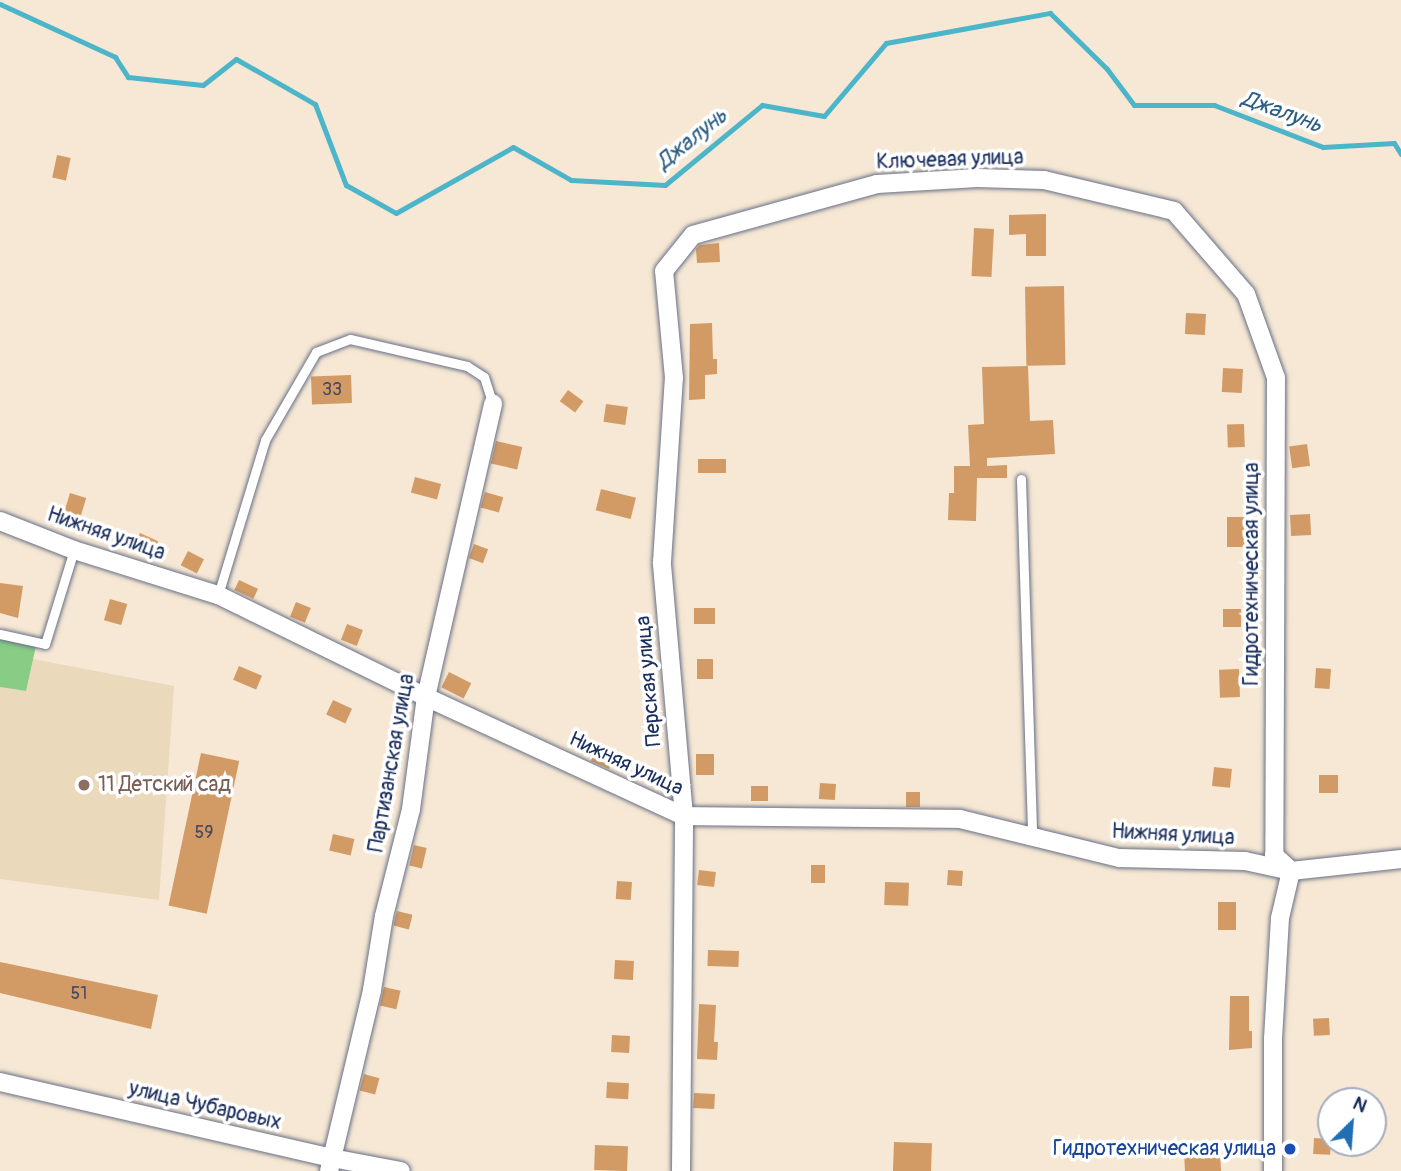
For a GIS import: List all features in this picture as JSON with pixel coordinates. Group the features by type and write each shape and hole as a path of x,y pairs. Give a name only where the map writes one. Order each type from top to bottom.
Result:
{"street":[{"name":"Ключевая улица","path":"664,271 693,235 877,184 977,178 1044,180 1174,211"},
{"name":"Гидротехническая улица","path":"1174,211 1246,293 1276,378 1274,855 1290,871"},
{"name":"Перская улица","path":"664,271 674,378 662,562 684,816 681,1171"},
{"name":"Партизанская улица","path":"330,1165 372,990 384,916 411,809 426,697 493,404"},
{"name":"Нижняя улица","path":"0,521 74,550 218,595 426,697 684,816 960,819 1119,858 1245,861 1290,871 1373,859 1401,859"},
{"path":"1273,1171 1273,1040 1280,918 1290,871"},
{"name":"улица Чубаровых","path":"0,1082 330,1165 401,1171"}],"lane":[{"path":"218,595 265,440 317,352 350,339 467,366 484,377 493,404"},
{"path":"1021,479 1032,835"},
{"path":"0,634 46,644 74,550"}],"shaded area":[{"name":"11 Детский сад","path":"33,659 174,686 159,900 0,879 0,687 26,691"}],"green space":[{"path":"0,638 36,646 26,691 0,687"}],"building":[{"path":"57,155 71,158 66,180 52,177"},
{"path":"1046,214 1046,256 1026,256 1026,234 1009,235 1009,215"},
{"path":"974,228 994,229 991,277 971,276"},
{"path":"719,243 720,262 697,263 696,249 700,245"},
{"path":"1064,286 1065,365 1026,366 1025,287"},
{"path":"1186,313 1206,314 1205,335 1185,334"},
{"path":"712,323 713,359 717,359 717,374 705,375 705,399 689,400 690,324"},
{"path":"1028,366 1030,421 1053,420 1055,454 987,458 987,466 1007,465 1007,478 977,478 976,521 948,520 949,493 954,493 954,466 970,466 968,425 984,424 982,367"},
{"path":"1223,368 1243,369 1242,393 1222,392"},
{"path":"351,375 352,403 312,404 311,376"},
{"path":"568,390 583,401 575,412 560,401"},
{"path":"606,404 628,407 625,425 603,422"},
{"path":"1244,424 1245,447 1228,448 1227,425"},
{"path":"496,441 522,447 517,469 491,463"},
{"path":"1307,444 1310,466 1292,468 1289,447"},
{"path":"698,459 726,459 726,473 698,473"},
{"path":"415,477 441,484 437,499 411,492"},
{"path":"601,489 636,498 631,519 596,510"},
{"path":"485,492 503,497 499,513 481,507"},
{"path":"70,493 86,498 78,525 62,520"},
{"path":"1310,514 1311,535 1291,536 1290,515"},
{"path":"1227,517 1247,517 1247,547 1227,547"},
{"path":"140,533 158,541 151,557 133,549"},
{"path":"474,544 488,549 483,563 469,558"},
{"path":"188,551 204,559 197,573 181,565"},
{"path":"239,580 258,589 253,599 234,590"},
{"path":"0,583 23,586 18,618 0,613"},
{"path":"110,599 127,604 121,625 104,620"},
{"path":"296,602 311,608 305,623 290,617"},
{"path":"694,608 715,608 715,624 694,624"},
{"path":"1223,609 1241,609 1241,627 1223,627"},
{"path":"347,624 363,630 357,646 341,640"},
{"path":"697,659 713,659 713,679 697,679"},
{"path":"239,666 262,676 256,690 233,680"},
{"path":"1316,668 1331,669 1330,689 1315,688"},
{"path":"1239,669 1240,697 1220,698 1219,670"},
{"path":"449,672 471,683 464,698 441,687"},
{"path":"333,700 352,709 345,723 326,715"},
{"path":"596,747 615,753 609,769 591,761"},
{"path":"201,753 239,761 207,914 169,906"},
{"path":"696,754 714,754 714,775 696,775"},
{"path":"1214,767 1232,769 1230,788 1212,786"},
{"path":"1319,775 1338,775 1338,793 1319,793"},
{"path":"820,783 836,784 835,800 819,799"},
{"path":"751,786 768,786 768,801 751,801"},
{"path":"906,792 920,792 920,807 906,807"},
{"path":"333,834 354,839 351,856 329,851"},
{"path":"414,845 427,848 422,868 409,865"},
{"path":"811,865 825,865 825,883 811,883"},
{"path":"699,870 716,872 714,887 697,885"},
{"path":"948,870 963,871 962,886 947,885"},
{"path":"617,881 632,882 631,900 616,899"},
{"path":"885,882 909,883 908,906 884,905"},
{"path":"1218,902 1236,902 1236,930 1218,930"},
{"path":"397,911 413,915 409,929 393,926"},
{"path":"708,950 739,951 738,967 707,966"},
{"path":"615,960 634,961 633,980 614,979"},
{"path":"0,962 158,995 151,1029 0,993"},
{"path":"384,987 401,991 396,1009 380,1006"},
{"path":"1230,996 1249,996 1252,1048 1229,1050"},
{"path":"699,1004 716,1005 714,1042 718,1042 717,1060 697,1059"},
{"path":"1329,1018 1330,1035 1314,1036 1313,1019"},
{"path":"612,1035 630,1036 629,1053 611,1052"},
{"path":"364,1074 379,1078 375,1095 360,1090"},
{"path":"607,1082 629,1083 628,1099 606,1098"},
{"path":"694,1093 715,1094 714,1109 693,1108"},
{"path":"1314,1138 1317,1138 1317,1154 1313,1154"},
{"path":"894,1142 932,1143 931,1171 893,1171"},
{"path":"595,1145 628,1146 627,1171 594,1170"},
{"path":"1220,1151 1221,1171 1185,1171 1184,1153"}],"waterway":[{"name":"Джалунь","path":"0,4 115,57 128,77 203,85 236,59 315,104 346,185 396,213 513,147 571,180 665,185 762,105 824,116 886,43 1050,13 1107,69 1134,105 1214,105 1323,147 1394,143 1401,154"}],"place":[{"name":"11 Детский сад","path":"84,785"},
{"name":"Гидротехническая улица","path":"1290,1149"}]}
